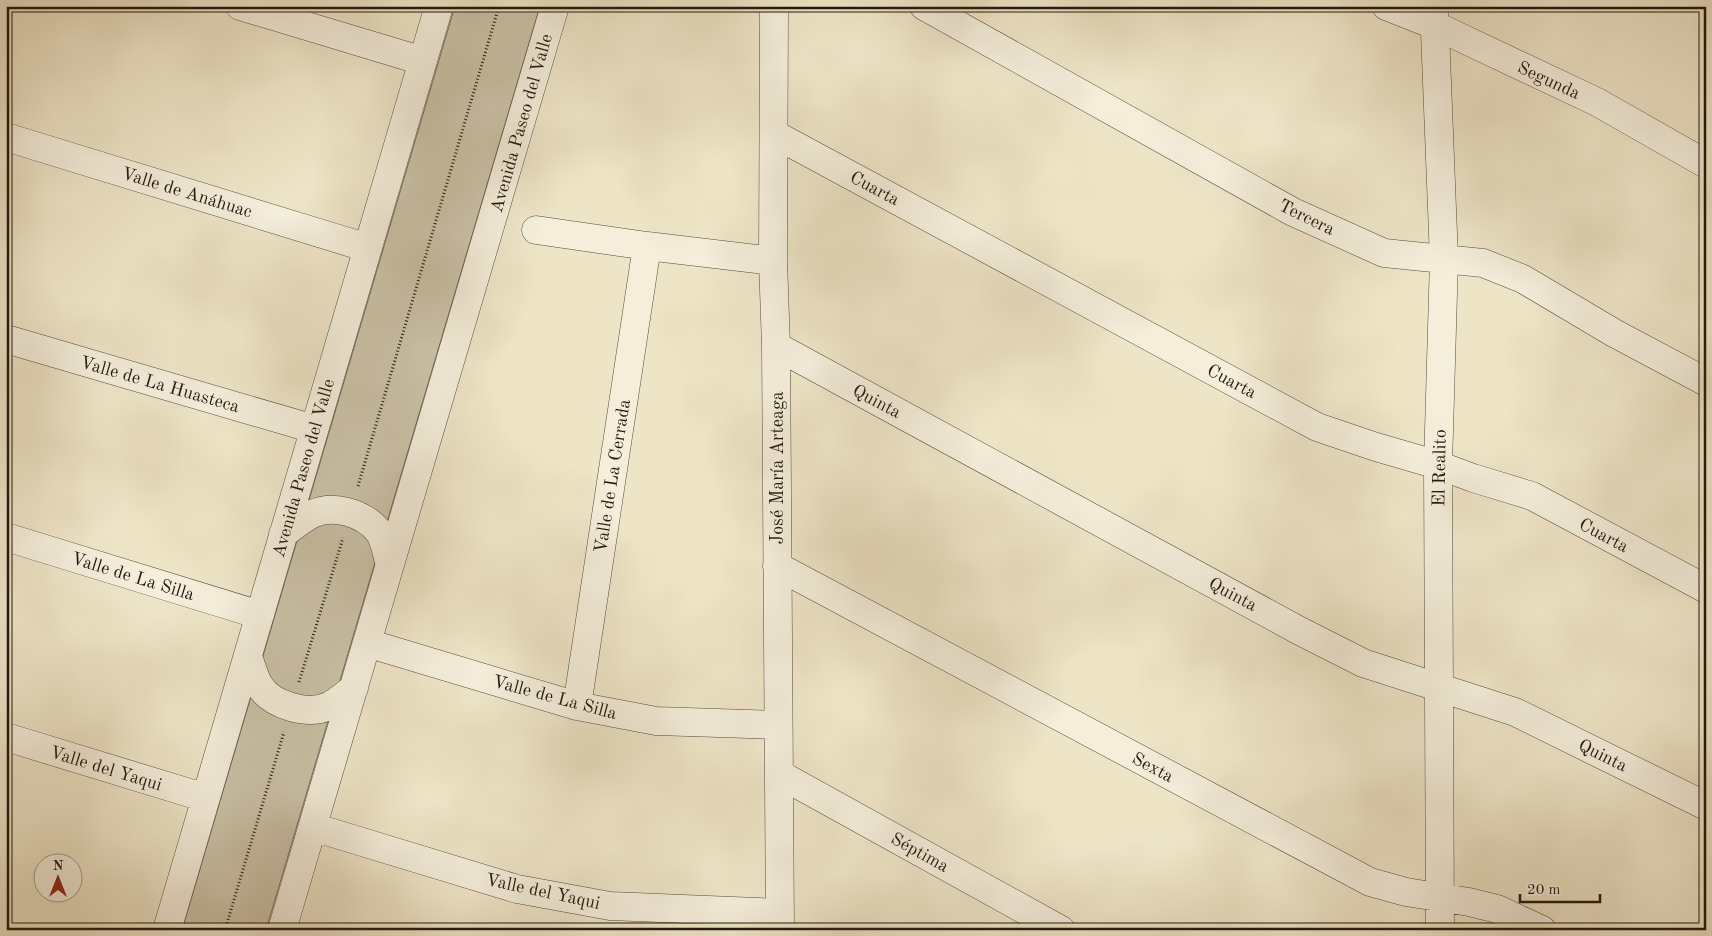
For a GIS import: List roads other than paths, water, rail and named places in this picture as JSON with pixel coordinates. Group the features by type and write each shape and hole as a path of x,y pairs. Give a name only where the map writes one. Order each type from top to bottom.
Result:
{"street":[{"path":"240,6 423,61"},
{"name":"Avenida Paseo del Valle","path":"167,930 440,6"},
{"name":"José María Arteaga","path":"774,6 773,261 776,346 780,921"},
{"name":"Tercera","path":"924,6 1293,212 1384,252 1483,263 1523,278 1614,333 1706,382"},
{"name":"Segunda","path":"1386,6 1434,16 1597,102 1706,164"},
{"name":"Avenida Paseo del Valle","path":"282,930 552,9"},
{"name":"El Realito","path":"1434,16 1444,259 1438,465 1440,930"},
{"name":"Cuarta","path":"774,134 1317,427 1532,496 1706,589"},
{"name":"Valle de Anáhuac","path":"6,137 368,248"},
{"path":"536,230 773,261"},
{"name":"Valle de La Cerrada","path":"577,706 647,246"},
{"name":"Valle de La Huasteca","path":"6,339 314,429"},
{"name":"Quinta","path":"776,346 1298,630 1363,663 1516,712 1706,806"},
{"path":"283,534 310,514 322,510 333,509 350,513 364,518 380,533 390,565"},
{"name":"Valle de La Silla","path":"6,537 260,615"},
{"name":"Sexta","path":"777,566 1370,882 1406,892 1498,909 1542,930"},
{"name":"Valle de La Silla","path":"367,643 577,706 656,721 778,725"},
{"path":"248,656 259,685 268,695 291,708 316,710 329,706 354,688"},
{"name":"Valle del Yaqui","path":"6,737 206,798"},
{"name":"Séptima","path":"779,774 1062,930"},
{"name":"Valle del Yaqui","path":"313,827 517,889 610,906 780,921"}]}
